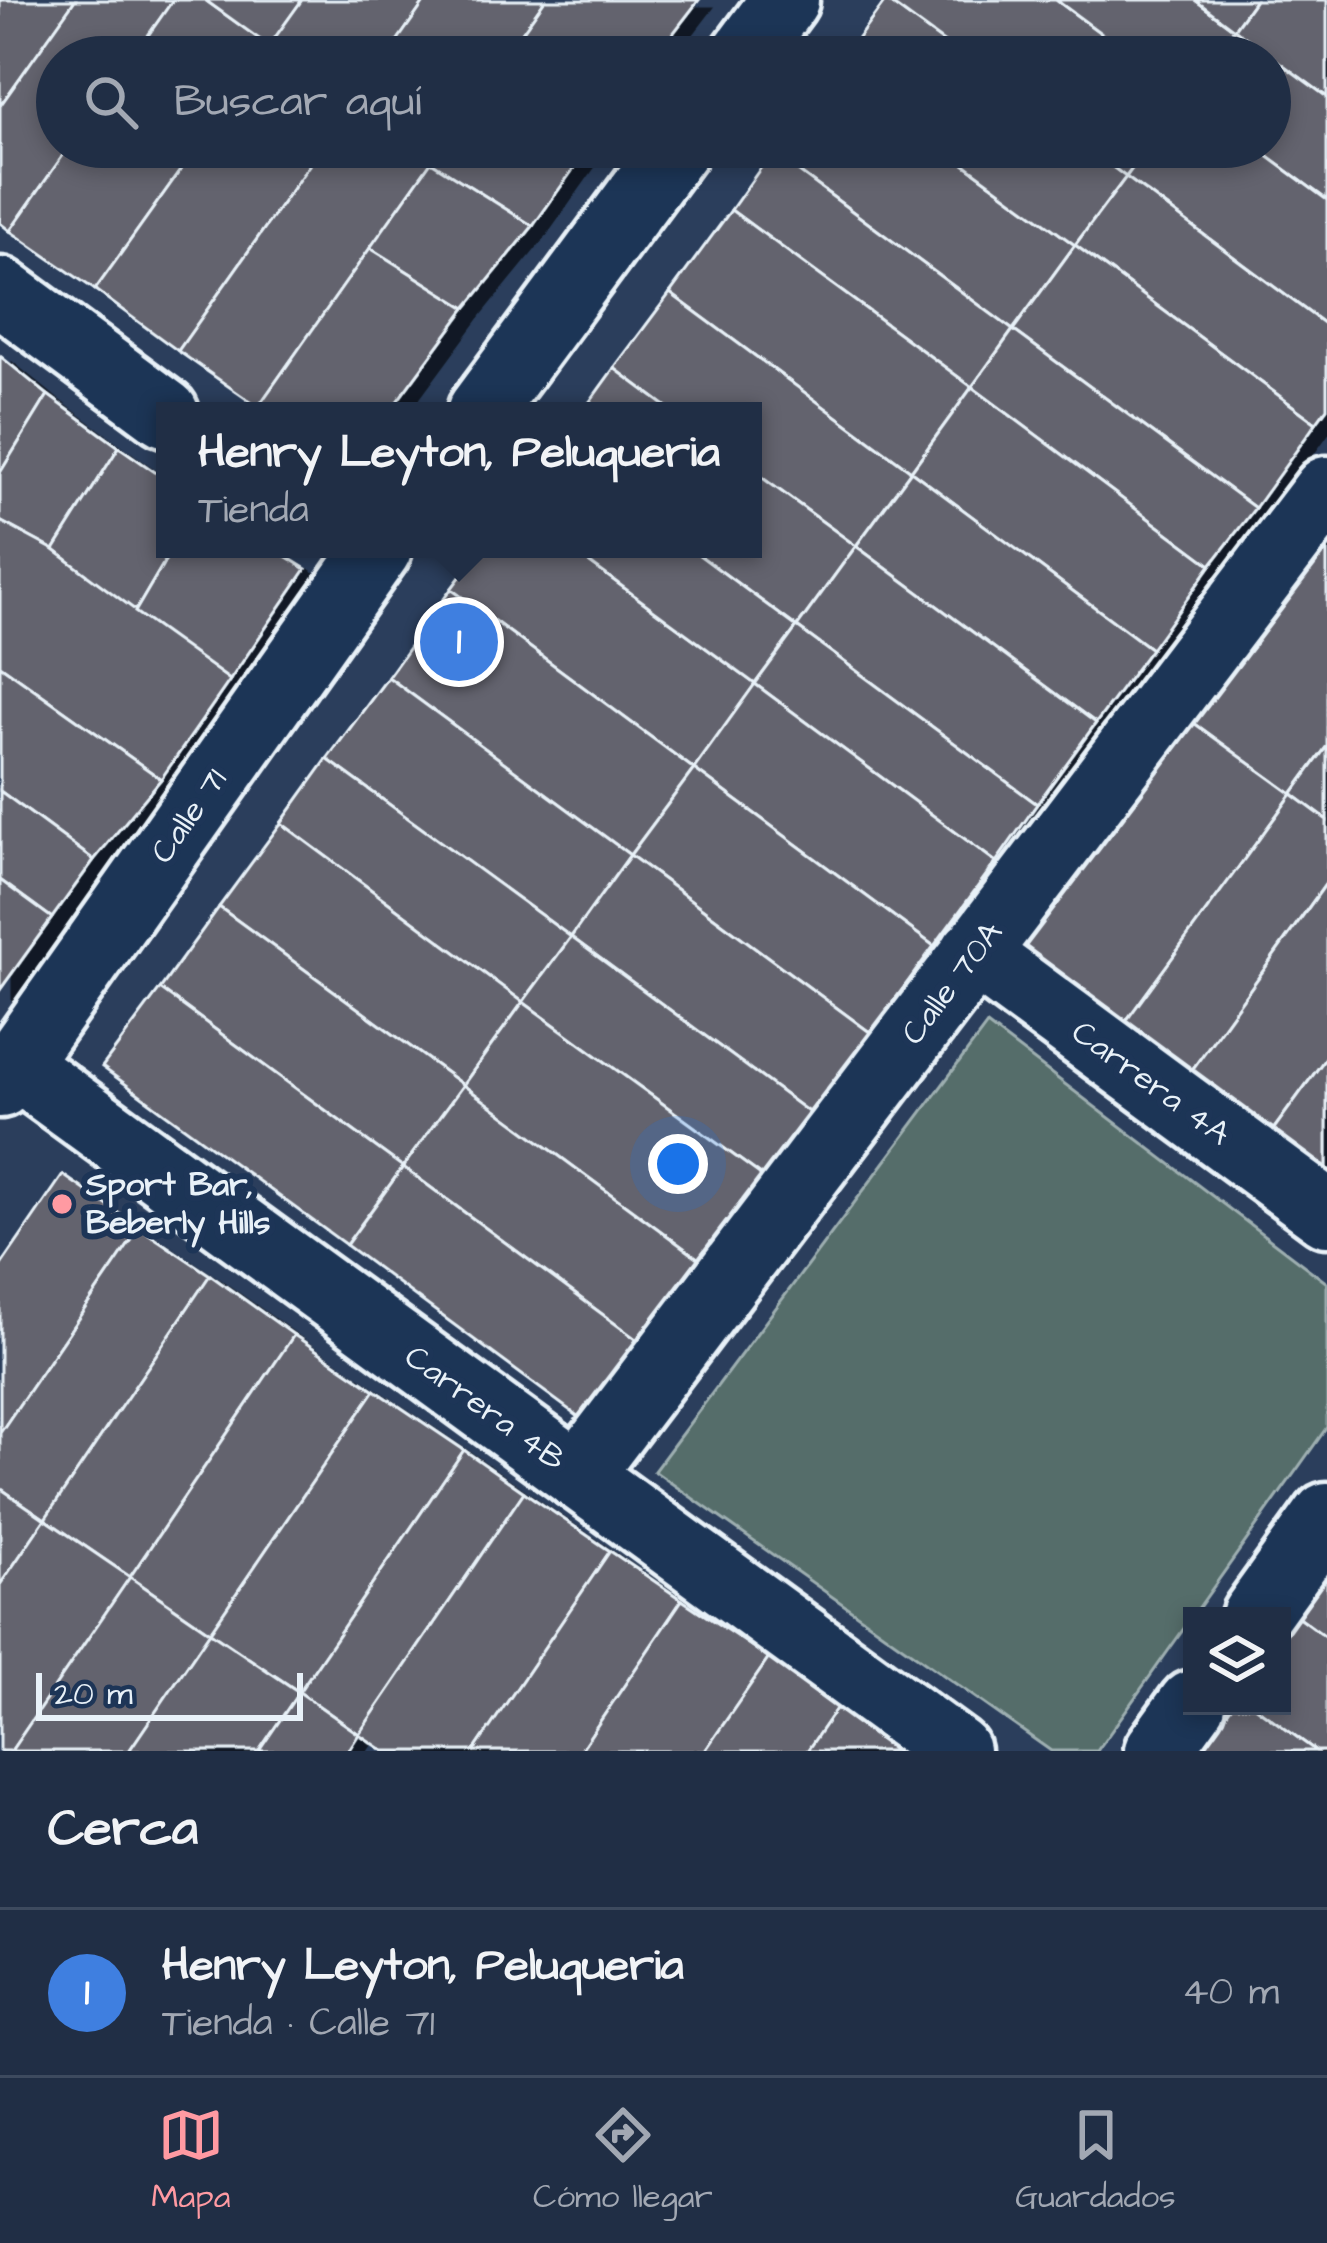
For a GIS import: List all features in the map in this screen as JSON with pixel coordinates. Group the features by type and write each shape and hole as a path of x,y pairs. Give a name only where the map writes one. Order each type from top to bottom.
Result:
{"street":[{"path":"488,402 660,168"},
{"path":"0,291 156,406"},
{"name":"Calle 70A","path":"578,1476 1327,490"},
{"name":"Calle 71","path":"7,1074 362,558"},
{"name":"Carrera 4A","path":"974,952 1327,1213"},
{"name":"Carrera 4B","path":"7,1074 578,1476 956,1751"},
{"path":"1261,1607 1327,1516"},
{"path":"1158,1751 1184,1715"}],"green space":[{"path":"987,1025 1327,1283 1327,1427 1199,1607 1183,1607 1183,1630 1097,1751 1051,1751 654,1471"}],"building":[{"path":"0,0 75,0 50,36 36,36 36,55 0,106"},
{"path":"75,0 173,0 148,36 50,36"},
{"path":"173,0 205,0 255,36 148,36"},
{"path":"205,0 302,0 276,36 255,36"},
{"path":"302,0 426,0 401,36 276,36"},
{"path":"426,0 545,0 520,36 401,36"},
{"path":"545,0 699,0 671,36 530,36 523,31"},
{"path":"886,0 935,36 859,36"},
{"path":"886,0 1056,0 1105,36 935,36"},
{"path":"1056,0 1195,0 1234,29 1229,36 1105,36"},
{"path":"1195,0 1255,0 1234,29"},
{"path":"1255,0 1327,0 1327,97 1291,71 1291,36 1244,36 1234,29"},
{"path":"36,55 36,168 54,168 10,231 0,223 0,106"},
{"path":"1291,71 1327,97 1327,200 1284,168 1291,168"},
{"path":"54,168 182,168 95,290 10,231"},
{"path":"182,168 307,168 178,351 95,290"},
{"path":"307,168 427,168 262,402 251,402 178,351"},
{"path":"427,168 441,168 533,226 466,308 370,248"},
{"path":"441,168 574,168 533,226"},
{"path":"761,168 794,168 1013,330 972,387 731,210"},
{"path":"794,168 970,168 1075,245 1013,330"},
{"path":"970,168 1114,168 1126,177 1075,245"},
{"path":"1133,168 1284,168 1327,200 1327,326 1126,177"},
{"path":"1126,177 1327,326 1327,408 1316,423 1075,245"},
{"path":"731,210 972,387 911,471 670,293"},
{"path":"1075,245 1316,423 1255,508 1013,330"},
{"path":"370,248 466,308 397,402 262,402"},
{"path":"670,293 911,471 856,546 762,478 762,402 660,402 614,368"},
{"path":"1013,330 1255,508 1211,565 972,387"},
{"path":"0,356 48,395 0,473"},
{"path":"614,368 660,402 589,402"},
{"path":"972,387 1211,565 1151,649 911,471"},
{"path":"48,395 119,447 54,550 0,521 0,473"},
{"path":"119,447 156,473 156,558 167,558 135,612 54,550"},
{"path":"911,471 1151,649 1096,723 856,546"},
{"path":"762,478 856,546 797,627 703,558 762,558"},
{"path":"0,521 54,550 230,680 161,779 0,665"},
{"path":"1327,526 1327,746 1292,794 1187,718"},
{"path":"856,546 1096,723 1037,804 797,627"},
{"path":"167,558 288,558 306,569 230,680 135,612"},
{"path":"474,558 583,558 755,684 694,769 451,589"},
{"path":"583,558 703,558 797,627 755,684"},
{"path":"451,589 694,769 630,855 388,677"},
{"path":"797,627 1037,804 996,862 755,684"},
{"path":"0,665 161,779 94,860 0,791"},
{"path":"388,677 630,855 571,937 327,759"},
{"path":"755,684 996,862 934,946 694,769"},
{"path":"1187,718 1292,794 1118,1032 1014,956"},
{"path":"1327,746 1327,820 1292,794"},
{"path":"327,759 571,937 523,1002 281,823"},
{"path":"694,769 934,946 871,1033 630,855"},
{"path":"0,791 94,860 52,918 0,880"},
{"path":"1292,794 1327,820 1327,882 1184,1081 1118,1032"},
{"path":"281,823 523,1002 463,1085 219,907"},
{"path":"630,855 871,1033 811,1114 571,937"},
{"path":"0,880 52,918 0,990"},
{"path":"1327,882 1327,1056 1265,1141 1184,1081"},
{"path":"219,907 463,1085 403,1167 160,989"},
{"path":"571,937 811,1114 765,1178 523,1002"},
{"path":"160,989 403,1167 346,1245 102,1067"},
{"path":"523,1002 765,1178 703,1262 463,1085"},
{"path":"1327,1056 1327,1186 1265,1141"},
{"path":"463,1085 703,1262 644,1345 403,1167"},
{"path":"403,1167 644,1345 587,1423 346,1245"},
{"path":"63,1175 140,1228 0,1433 0,1267"},
{"path":"140,1228 210,1275 45,1519 0,1488 0,1433"},
{"path":"210,1275 294,1335 130,1577 45,1519"},
{"path":"294,1335 375,1390 210,1632 130,1577"},
{"path":"375,1390 464,1450 299,1692 210,1632"},
{"path":"464,1450 524,1492 359,1734 299,1692"},
{"path":"0,1488 45,1519 0,1585"},
{"path":"524,1492 610,1551 474,1751 384,1751 359,1734"},
{"path":"45,1519 130,1577 11,1751 0,1751 0,1585"},
{"path":"610,1551 682,1600 580,1751 474,1751"},
{"path":"1327,1575 1327,1638 1297,1616"},
{"path":"130,1577 210,1632 129,1751 11,1751"},
{"path":"682,1600 769,1658 705,1751 580,1751"},
{"path":"1297,1616 1327,1638 1327,1751 1316,1751 1266,1715 1291,1715 1291,1624"},
{"path":"210,1632 299,1692 259,1751 129,1751"},
{"path":"769,1658 838,1706 807,1751 705,1751"},
{"path":"299,1692 359,1734 348,1751 259,1751"},
{"path":"838,1706 902,1751 807,1751"},
{"path":"1226,1715 1266,1715 1316,1751 1200,1751"}],"place":[{"name":"Henry Leyton, Peluqueria","path":"459,642"},
{"name":"Sport Bar, Beberly Hills","path":"62,1204"}]}
